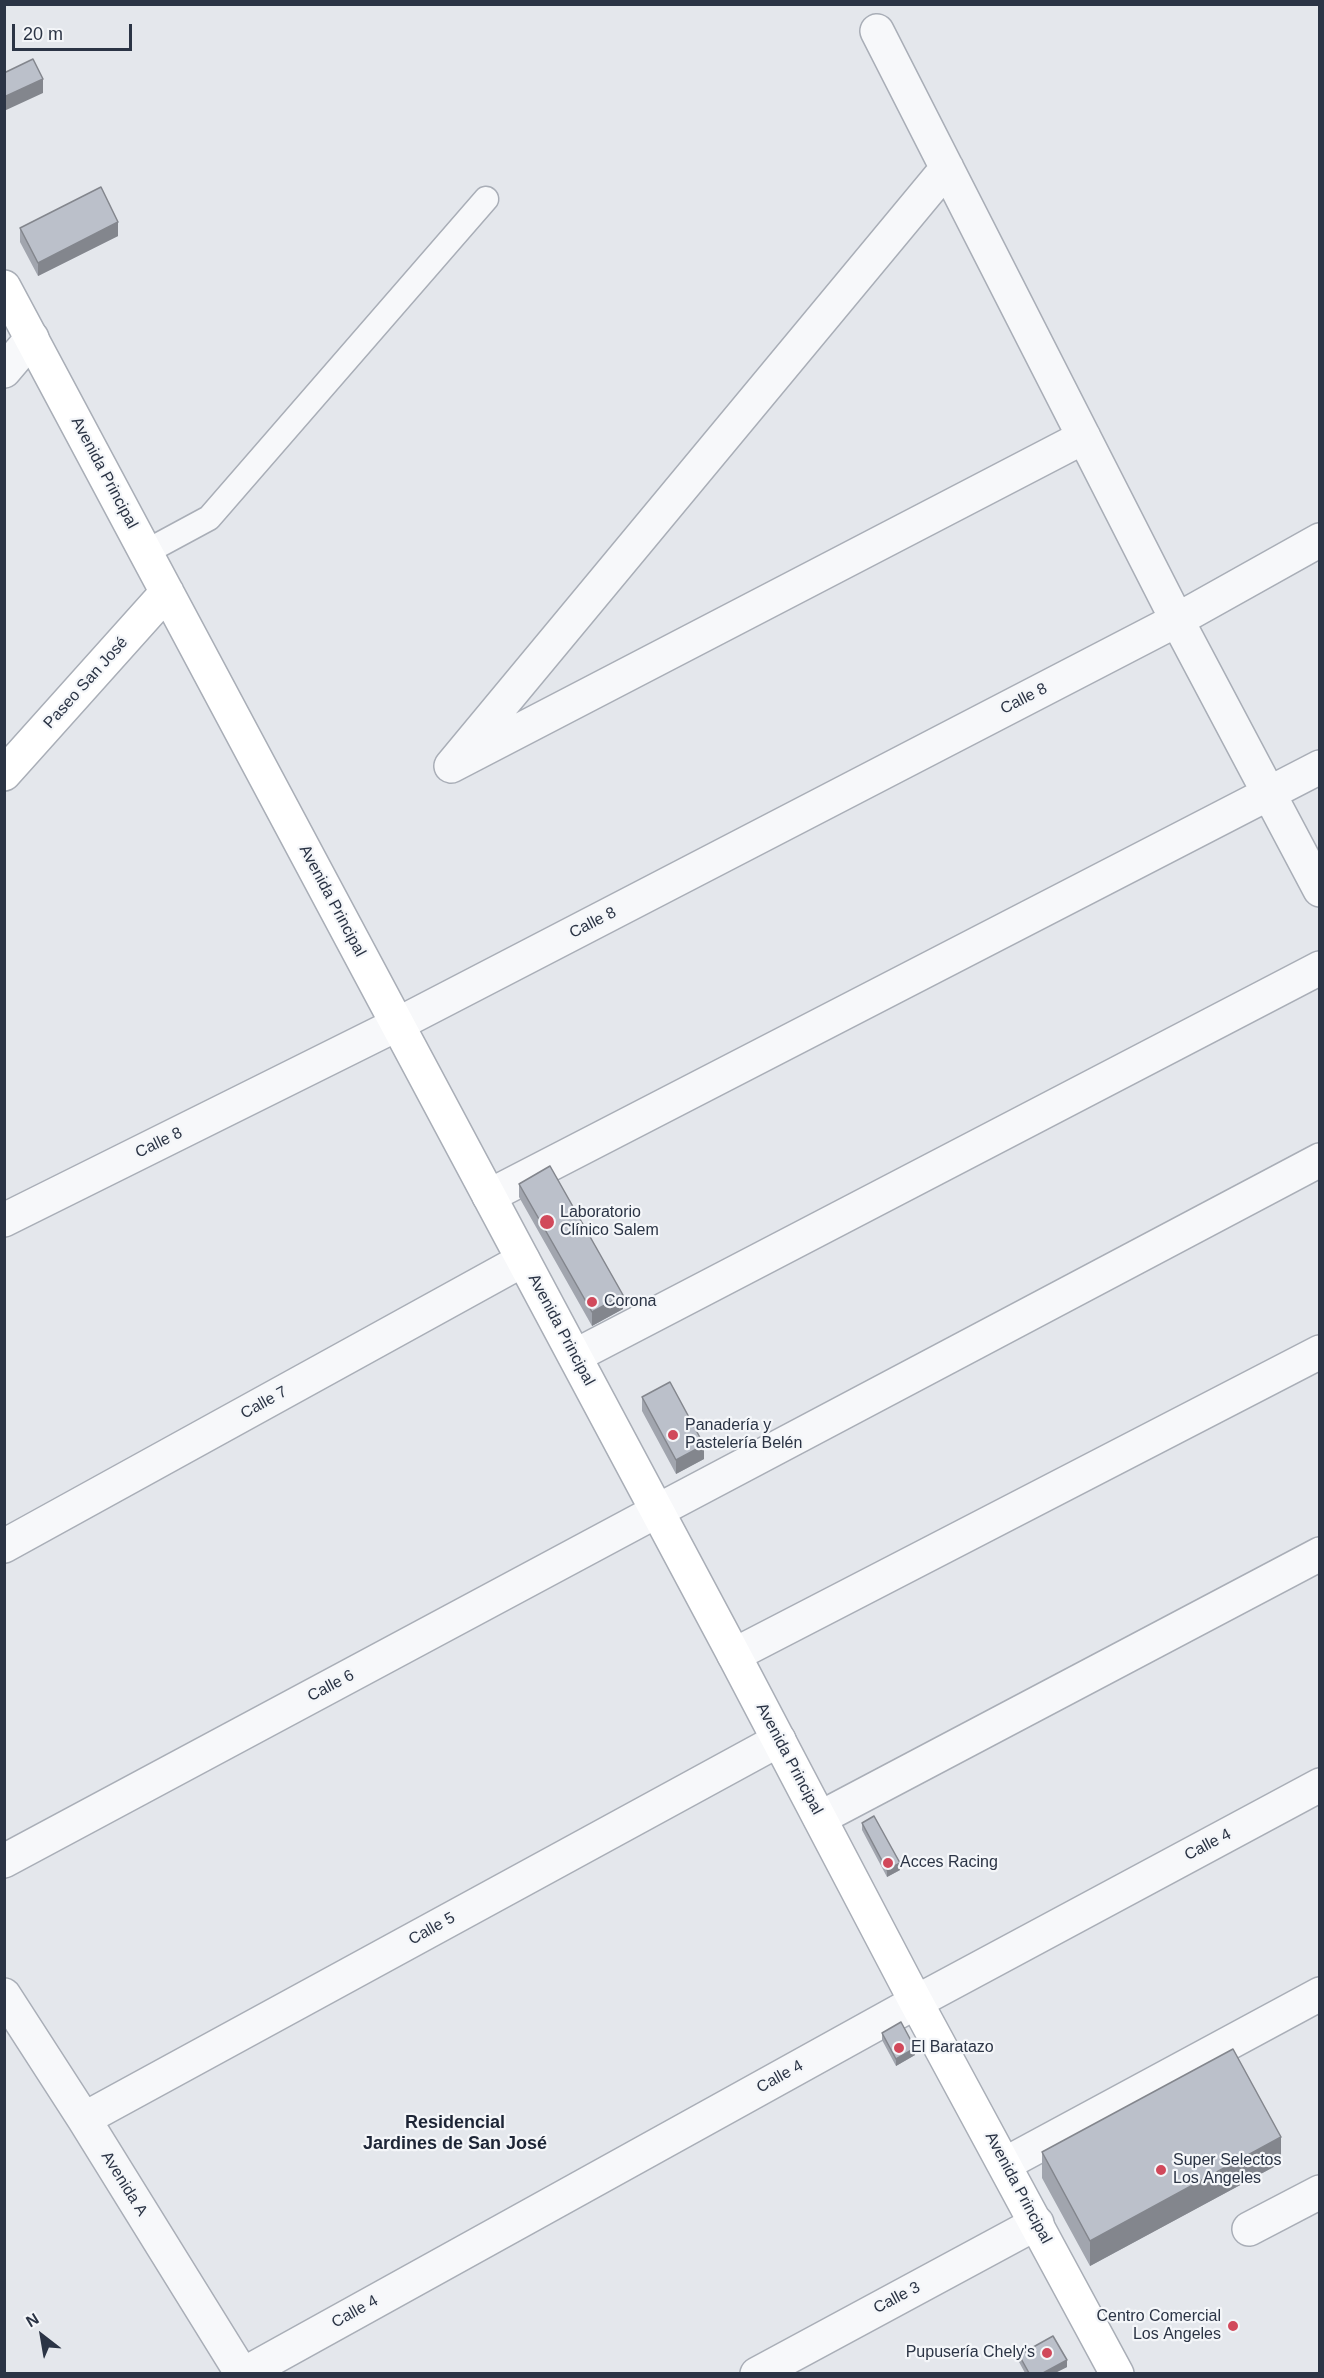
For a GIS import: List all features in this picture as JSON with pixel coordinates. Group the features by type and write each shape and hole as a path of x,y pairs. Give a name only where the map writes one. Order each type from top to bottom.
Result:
{"street":[{"path":"877,31 1177,620 1320,890"},
{"path":"947,168 451,766 1084,436"},
{"name":"Avenida Principal","path":"4,287 575,1356 916,2002 1117,2373"},
{"path":"4,371 32,339"},
{"name":"Calle 8","path":"4,1220 398,1024 1177,620 1320,540"},
{"name":"Paseo San José","path":"4,774 167,592"},
{"path":"489,1196 1320,767"},
{"path":"575,1356 1320,968"},
{"name":"Calle 6","path":"4,1861 657,1511 1320,1160"},
{"name":"Calle 7","path":"5,1543 523,1260"},
{"path":"734,1655 1320,1352"},
{"path":"820,1818 1320,1554"},
{"name":"Calle 5","path":"84,2118 779,1740"},
{"name":"Calle 4","path":"243,2373 916,2002 1320,1785"},
{"path":"1005,2164 1320,1994"},
{"name":"Avenida A","path":"4,1995 84,2118 243,2373"},
{"path":"1249,2229 1320,2192"},
{"name":"Calle 3","path":"757,2373 1037,2223"}],"lane":[{"path":"146,552 209,518 486,199"}],"building":[{"path":"33,59 43,79 4,97 4,73"},
{"path":"101,187 118,222 38,263 20,228"},
{"path":"550,1166 623,1295 592,1312 519,1184"},
{"name":"Panadería y Pastelería Belén","path":"670,1382 704,1445 676,1460 642,1397"},
{"path":"874,1816 900,1863 887,1870 862,1823"},
{"name":"El Baratazo","path":"901,2022 915,2048 896,2059 882,2033"},
{"name":"Super Selectos Los Angeles","path":"1233,2049 1281,2137 1090,2241 1042,2152"},
{"name":"Pupusería Chely's","path":"1053,2336 1067,2360 1043,2373 1029,2373 1019,2355"}],"place":[{"name":"Laboratorio Clínico Salem","path":"547,1222"},
{"name":"Corona","path":"592,1302"},
{"name":"Panadería y Pastelería Belén","path":"673,1435"},
{"name":"Acces Racing","path":"888,1863"},
{"name":"El Baratazo","path":"899,2048"},
{"name":"Super Selectos Los Angeles","path":"1161,2170"},
{"name":"Centro Comercial Los Angeles","path":"1233,2326"},
{"name":"Pupusería Chely's","path":"1047,2353"}],"district":[{"name":"Residencial Jardines de San José","path":"455,2133"}]}
